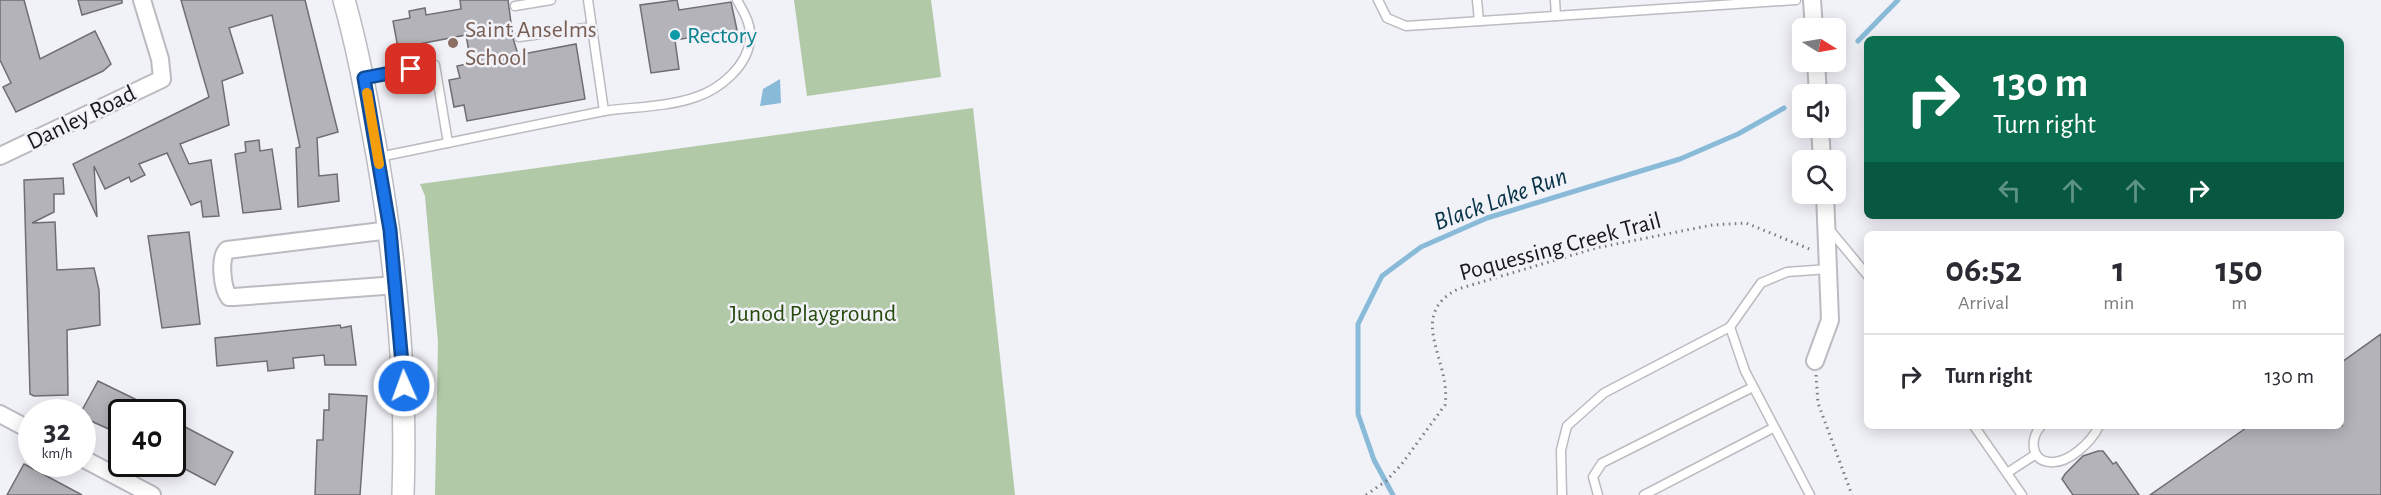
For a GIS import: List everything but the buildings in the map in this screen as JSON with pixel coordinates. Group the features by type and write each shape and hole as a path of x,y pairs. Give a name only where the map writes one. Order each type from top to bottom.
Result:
{"street":[{"name":"Danley Road","path":"0,156 162,78 160,59 142,0"},
{"path":"344,0 364,78 397,285 403,364 402,495"},
{"path":"1812,0 1813,18"},
{"path":"1815,361 1830,320 1826,204"},
{"path":"390,230 227,250 223,257 225,291 229,297 234,297 397,285"},
{"path":"0,414 18,424"},
{"path":"96,465 152,495"}],"lane":[{"path":"515,6 551,0"},
{"path":"588,0 604,111"},
{"path":"377,157 604,111 696,97 723,82 744,61 751,38 746,17 737,0"},
{"path":"1378,0 1386,18 1406,26 1737,2 1796,0"},
{"path":"1477,0 1479,21"},
{"path":"1555,0 1556,16"},
{"path":"519,37 592,27"},
{"path":"364,78 435,65 448,143"},
{"path":"1827,226 1864,271"},
{"path":"1562,495 1561,450 1568,426 1604,393 1730,327 1761,283 1786,272 1829,269"},
{"path":"1730,327 1745,371 1810,495"},
{"path":"1598,495 1593,477 1602,463 1753,387"},
{"path":"1644,495 1773,428"},
{"path":"1976,429 2022,495"},
{"path":"2039,429 2033,440 2036,454 2038,458 2050,462 2063,460 2093,438 2097,429"},
{"path":"2007,473 2036,454"}],"path":[{"name":"Poquessing Creek Trail","path":"1366,495 1386,481 1401,465 1445,405 1443,370 1431,324 1434,310 1447,294 1596,248 1712,225 1746,223 1808,247"},
{"path":"1815,361 1818,403 1852,495"}],"green space":[{"path":"794,0 931,0 941,77 807,96"},
{"name":"Junod Playground","path":"973,108 1015,495 435,495 438,342 425,196 420,184"}],"water":[{"path":"780,79 781,103 760,106 763,89"}],"waterway":[{"name":"Black Lake Run","path":"1858,41 1898,0"},
{"name":"Black Lake Run","path":"1393,495 1374,460 1358,414 1358,324 1382,276 1421,247 1487,218 1680,159 1738,134 1784,108"}],"slow traffic":[{"path":"367,93 379,164"}],"place":[{"name":"Rectory","path":"675,35"},
{"name":"Saint Anselms School","path":"453,43"}],"route":[{"path":"404,386 397,285 390,230 364,78 411,69"}]}
